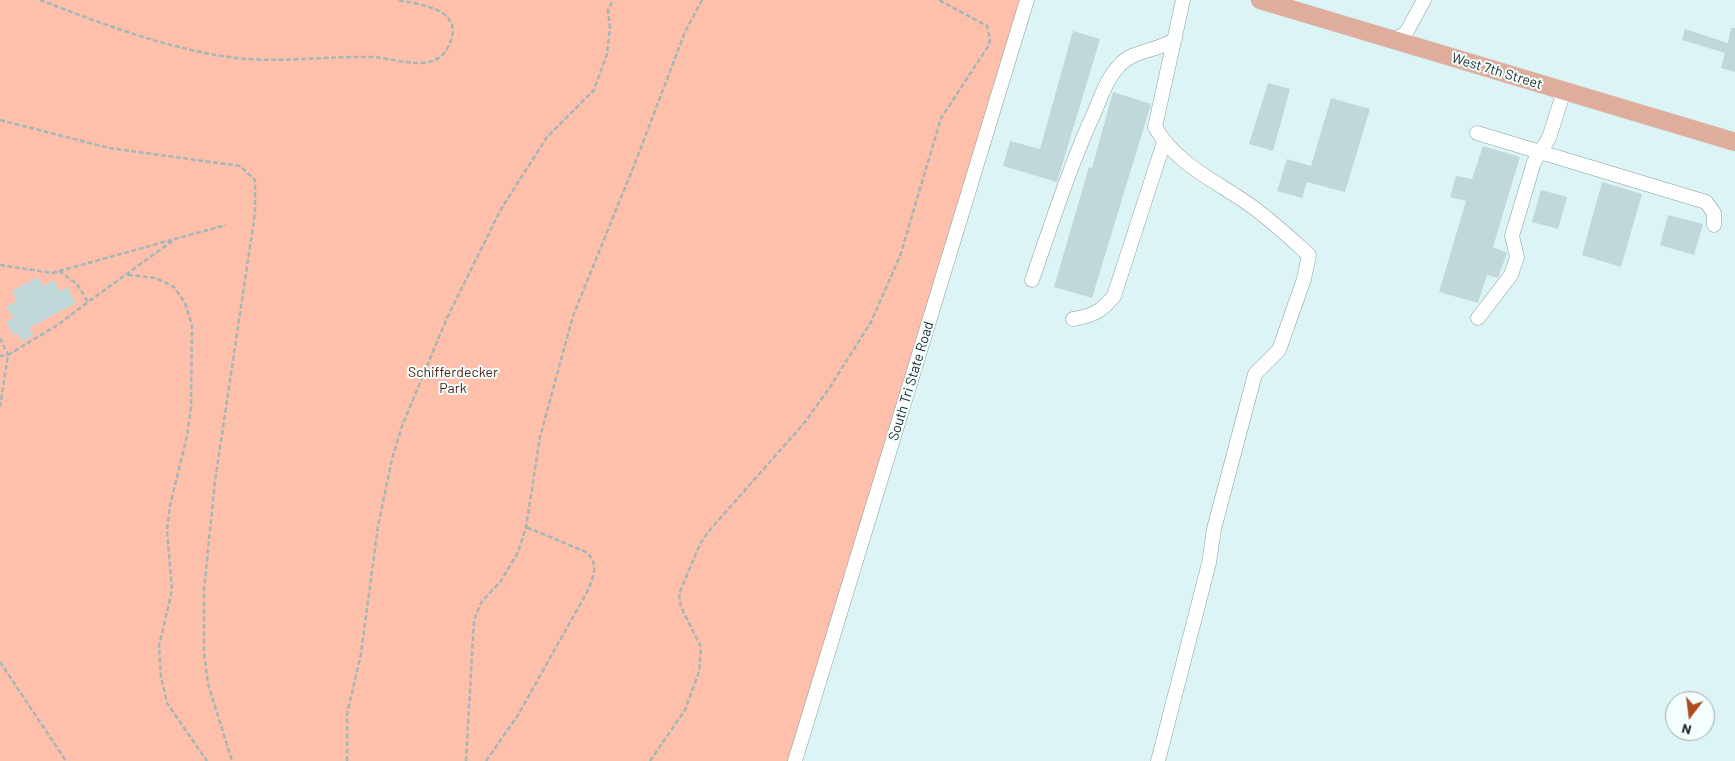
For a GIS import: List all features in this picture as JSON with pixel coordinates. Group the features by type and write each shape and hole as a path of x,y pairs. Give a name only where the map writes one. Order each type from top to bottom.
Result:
{"main road":[{"name":"West 7th Street","path":"1260,0 1735,142"}],"street":[{"name":"South Tri State Road","path":"795,761 1027,0"},
{"path":"1158,761 1209,563 1214,529 1255,374 1279,350 1304,279 1309,255 1246,202 1209,181 1164,142 1155,127 1183,0"},
{"path":"1394,40 1406,33 1424,0"},
{"path":"1032,280 1084,134 1107,84 1118,66 1132,56 1167,45 1175,39"},
{"path":"1478,318 1512,275 1517,257 1512,236 1534,162 1549,138 1564,91"},
{"path":"1478,133 1706,202 1714,213 1714,225"},
{"path":"1072,319 1092,316 1102,310 1114,296 1164,142"}],"path":[{"path":"40,0 146,37 245,59 301,60 374,57 424,63 440,57 446,52 452,37 452,26 449,19 432,7 396,0"},
{"path":"347,761 346,725 361,654 380,512 402,426 447,318 501,209 547,137 594,90 607,54 610,28 608,10 613,0"},
{"path":"466,761 474,620 482,601 509,569 518,552 526,526 540,437 573,316 637,158 685,32 702,0"},
{"path":"650,761 686,710 699,672 701,647 681,607 679,594 700,544 708,532 805,422 830,387 871,322 900,256 941,118 989,46 990,39 987,26 939,0"},
{"path":"0,120 110,148 240,166 255,180 255,212 215,481 204,590 204,652 208,684 232,761"},
{"path":"0,265 52,272 59,271 226,225"},
{"path":"0,356 8,355 59,324 175,239"},
{"path":"59,271 77,284 88,302"},
{"path":"128,275 156,278 174,287 185,303 192,325 192,400 187,436 168,519 172,590 159,646 161,677 168,703 207,761"},
{"path":"0,338 8,355 0,406"},
{"path":"486,761 518,715 587,592 594,572 593,558 586,552 526,526"},
{"path":"0,662 66,761"}],"green space":[{"name":"Schifferdecker Park","path":"0,0 1022,0 790,761 0,761"}],"building":[{"path":"1731,28 1735,28 1735,72 1721,68 1725,53 1682,40 1685,29 1728,43"},
{"path":"1073,31 1100,39 1057,182 1003,166 1010,141 1040,149"},
{"path":"1268,83 1290,89 1273,151 1249,144"},
{"path":"1113,92 1151,104 1092,298 1054,287 1089,167 1092,168"},
{"path":"1331,98 1370,109 1345,192 1307,182 1302,198 1277,191 1287,159 1311,166"},
{"path":"1483,146 1520,157 1493,247 1507,253 1498,278 1487,275 1478,303 1439,292 1466,201 1450,197 1456,176 1472,179"},
{"path":"1602,182 1642,194 1621,267 1582,255"},
{"path":"1541,190 1567,197 1558,229 1532,222"},
{"path":"1668,215 1703,224 1694,255 1660,245"},
{"path":"38,277 43,286 54,280 60,291 67,287 76,303 29,328 33,335 22,342 17,333 13,335 6,322 13,318 6,307 17,301 12,291"}]}
